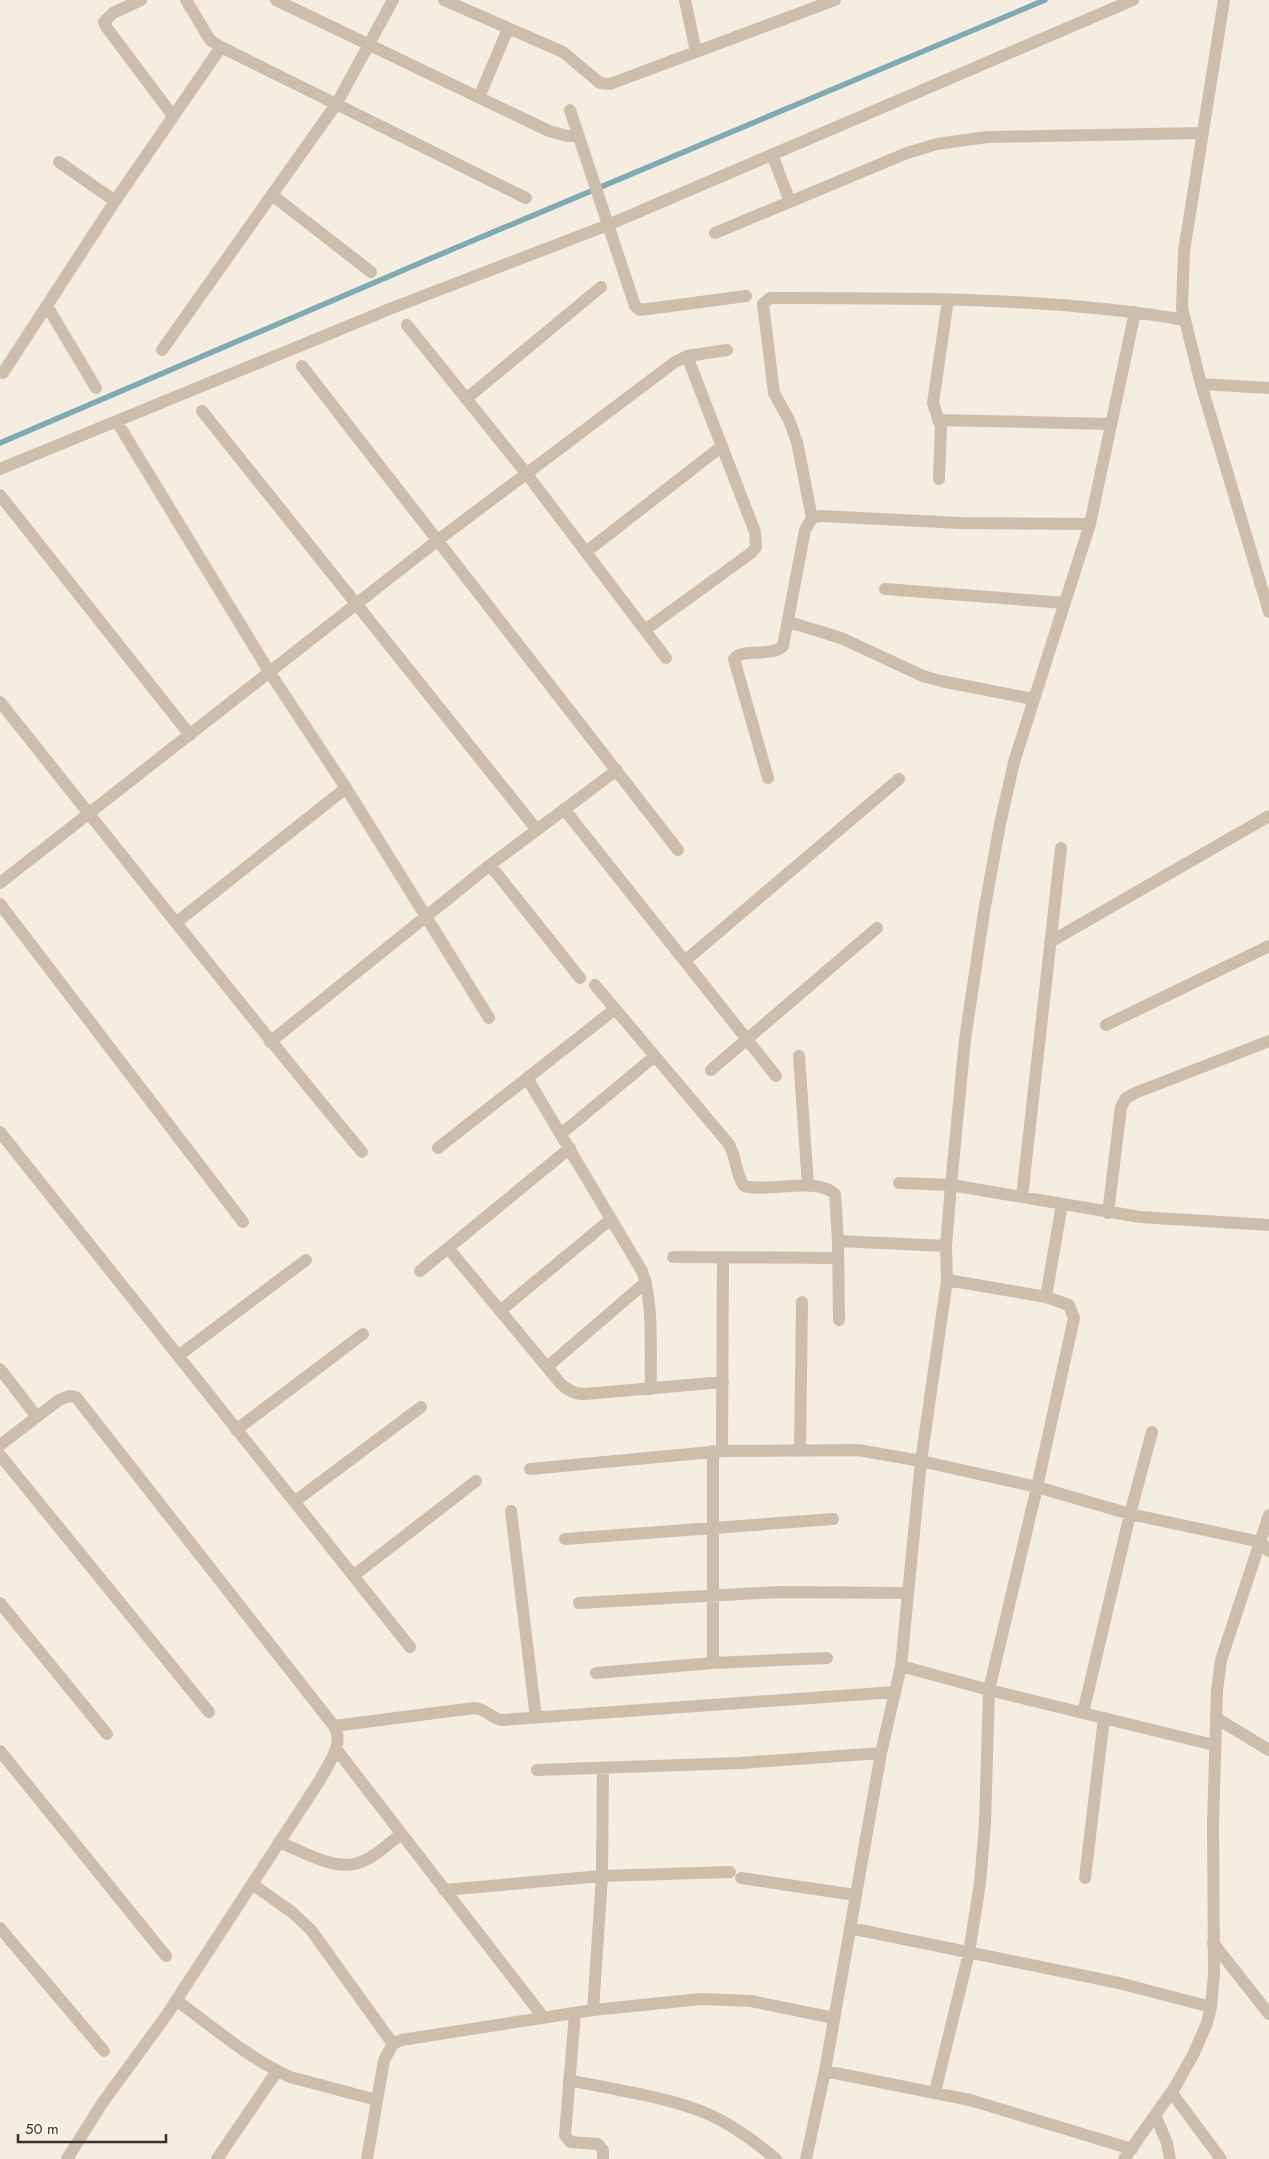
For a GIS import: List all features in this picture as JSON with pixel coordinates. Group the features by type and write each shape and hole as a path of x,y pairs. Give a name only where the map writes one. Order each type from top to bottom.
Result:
{"street":[{"path":"141,0 113,13 104,22 174,116"},
{"path":"186,0 210,40 221,47 526,198"},
{"path":"276,0 549,131 566,136 579,136"},
{"path":"162,350 337,103 370,46 393,0"},
{"path":"444,0 563,52 600,83 610,84 620,82 816,4 835,0"},
{"path":"685,0 696,52"},
{"path":"0,469 772,154 1133,0"},
{"path":"1224,0 1184,252 1182,308 1201,384 1269,612"},
{"path":"479,97 508,29"},
{"path":"3,373 115,201 221,47"},
{"path":"570,110 635,306 640,310 746,296"},
{"path":"715,233 907,153 953,141 987,138 1203,132"},
{"path":"772,154 790,202"},
{"path":"59,162 115,201"},
{"path":"272,195 371,272"},
{"path":"466,398 601,287"},
{"path":"768,778 734,659 742,654 776,651 783,646 805,530 812,518 797,442 789,420 774,393 763,304 770,298 948,300 1135,312 1185,320"},
{"path":"939,479 941,438 933,402 948,300"},
{"path":"47,306 96,388"},
{"path":"806,2159 825,2071 881,1752 901,1666 921,1461 947,1280 946,1246 965,1040 984,912 1000,824 1014,762 1090,524 1135,312"},
{"path":"407,325 526,473 666,658"},
{"path":"0,884 438,540 675,362 687,356 727,350"},
{"path":"645,630 751,553 756,547 755,532 687,356"},
{"path":"302,366 678,850"},
{"path":"1201,384 1269,388"},
{"path":"202,411 537,830"},
{"path":"938,420 1110,424"},
{"path":"117,422 270,673 346,788 489,1018"},
{"path":"586,552 722,446"},
{"path":"0,496 190,735"},
{"path":"812,518 820,516 960,523 1090,524"},
{"path":"885,589 1065,603"},
{"path":"789,622 833,635 923,676 1033,699"},
{"path":"0,702 177,922 270,1042 362,1152"},
{"path":"270,1042 490,865 617,770"},
{"path":"686,960 900,779"},
{"path":"177,922 346,788"},
{"path":"564,809 686,960 776,1076"},
{"path":"1050,942 1269,816"},
{"path":"1022,1197 1061,848"},
{"path":"490,865 580,978"},
{"path":"0,904 243,1222"},
{"path":"711,1070 877,928"},
{"path":"1106,1025 1269,946"},
{"path":"595,984 728,1143 734,1156 740,1181 744,1186 808,1186 825,1188 835,1194 838,1241 838,1320"},
{"path":"438,1148 615,1009"},
{"path":"1108,1212 1120,1107 1126,1098 1269,1041"},
{"path":"561,1134 655,1056"},
{"path":"799,1056 808,1186"},
{"path":"527,1078 638,1264 646,1282 651,1389"},
{"path":"0,1132 410,1647"},
{"path":"420,1271 570,1148"},
{"path":"899,1183 951,1184 1140,1217 1269,1225"},
{"path":"1046,1297 1062,1204"},
{"path":"500,1311 611,1219"},
{"path":"838,1241 946,1246"},
{"path":"448,1248 561,1384 576,1394 724,1382"},
{"path":"673,1257 838,1258"},
{"path":"713,1663 714,1528 717,1451 724,1382 724,1257"},
{"path":"178,1356 306,1260"},
{"path":"935,2092 969,1953 980,1883 985,1824 989,1690 1037,1487 1074,1318 1068,1305 1046,1297 947,1280"},
{"path":"547,1367 646,1282"},
{"path":"800,1451 802,1302"},
{"path":"236,1430 363,1334"},
{"path":"0,1369 37,1417"},
{"path":"0,1445 59,1400 69,1396 76,1397 82,1402 334,1726 339,1737 336,1749 320,1780 176,2000 103,2102 67,2159"},
{"path":"294,1502 420,1407"},
{"path":"1083,1713 1130,1514 1152,1432"},
{"path":"530,1469 717,1451 858,1450 921,1461 1037,1487 1130,1514 1265,1546"},
{"path":"0,1456 209,1712"},
{"path":"353,1576 476,1481"},
{"path":"512,1511 536,1718"},
{"path":"825,2071 935,2092 1009,2111 1128,2154 1172,2093 1194,2053 1207,2023 1211,2007 1214,1974 1214,1745 1217,1691 1221,1660 1265,1546 1269,1515"},
{"path":"566,1539 833,1519"},
{"path":"579,1603 787,1592 908,1593"},
{"path":"0,1603 107,1734"},
{"path":"596,1673 713,1663 827,1658"},
{"path":"901,1666 989,1690 1214,1745"},
{"path":"334,1726 474,1708 482,1709 499,1720 895,1692"},
{"path":"1086,1878 1104,1718"},
{"path":"1216,1718 1269,1750"},
{"path":"336,1749 544,2018"},
{"path":"0,1750 166,1956"},
{"path":"538,1770 740,1763 881,1752"},
{"path":"593,2010 602,1876 603,1768"},
{"path":"279,1842 328,1861 349,1865 372,1856 401,1834"},
{"path":"444,1890 602,1876 736,1875 855,1895"},
{"path":"252,1884 293,1913 310,1930 393,2044"},
{"path":"0,1928 104,2051"},
{"path":"850,1928 1119,1983 1211,2007"},
{"path":"1213,1943 1269,2014"},
{"path":"366,2159 384,2060 393,2044 401,2040 593,2010 678,2000 726,1998 751,2001 834,2018"},
{"path":"176,2000 256,2059 277,2071 290,2077 377,2100"},
{"path":"575,2013 565,2135 567,2140 574,2143 598,2144 603,2150 603,2159"},
{"path":"217,2159 277,2071"},
{"path":"569,2080 661,2100 708,2114 741,2133 776,2159"},
{"path":"1172,2093 1220,2159"},
{"path":"1156,2117 1167,2143 1170,2159"}],"waterway":[{"path":"0,443 427,260 1045,0"}]}
